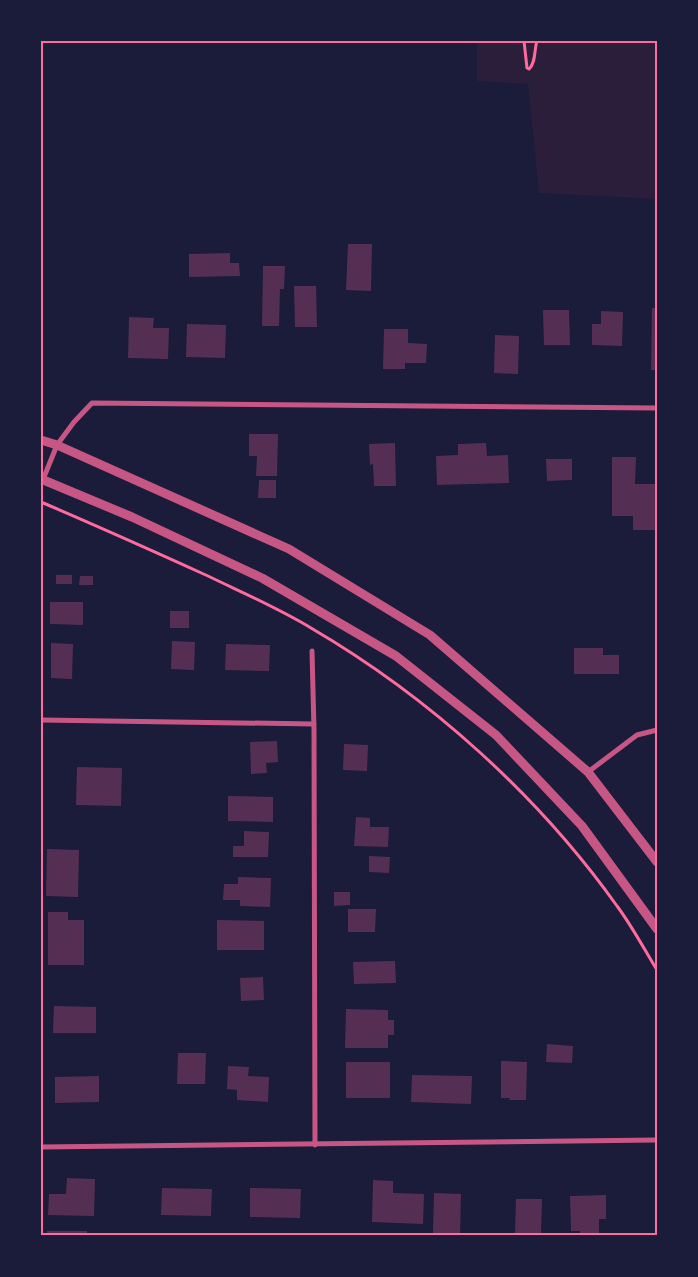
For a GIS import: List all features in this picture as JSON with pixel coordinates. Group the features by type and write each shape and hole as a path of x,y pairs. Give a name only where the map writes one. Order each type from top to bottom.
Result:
{"street":[{"path":"657,408 92,402 57,445 42,480 132,517 262,578 396,656 496,735 582,826 657,929"},
{"path":"41,440 57,445 289,549 430,634 588,772 657,862"},
{"path":"312,650 314,724 315,1145"},
{"path":"41,720 314,724"},
{"path":"588,772 637,735 657,730"},
{"path":"41,1147 657,1140"}],"path":[{"path":"524,41 524,58 528,69 534,62 534,51 537,41"},
{"path":"41,502 115,533 253,597 311,627 391,679 484,755 552,822 618,907 657,970"}],"shaded area":[{"path":"477,41 657,41 657,199 539,193 528,84 477,81"}],"building":[{"path":"348,244 372,244 371,291 346,290"},
{"path":"230,253 230,263 239,263 240,276 189,277 189,254"},
{"path":"263,266 285,266 284,289 280,289 279,326 262,326"},
{"path":"294,286 316,286 317,327 295,327"},
{"path":"652,308 657,308 657,370 651,370"},
{"path":"543,310 569,310 570,345 544,345"},
{"path":"601,311 623,312 622,346 592,345 592,324 601,324"},
{"path":"129,317 154,318 153,328 169,328 168,359 128,358"},
{"path":"187,324 226,325 225,358 186,357"},
{"path":"384,329 408,329 408,343 427,344 426,363 405,363 405,369 383,369"},
{"path":"495,335 519,336 518,374 494,373"},
{"path":"249,434 278,434 277,476 256,476 257,456 249,456"},
{"path":"395,443 396,486 374,486 373,464 370,465 369,444"},
{"path":"486,443 487,456 508,455 509,483 437,485 436,456 458,455 458,444"},
{"path":"612,457 636,457 635,484 657,484 657,530 633,530 633,516 612,516"},
{"path":"546,459 572,459 572,480 547,481"},
{"path":"259,480 276,480 276,498 258,498"},
{"path":"56,575 72,575 72,584 56,584"},
{"path":"80,576 93,576 93,585 79,585"},
{"path":"50,602 83,602 83,625 50,624"},
{"path":"170,611 189,611 189,628 170,628"},
{"path":"172,641 195,642 194,670 171,669"},
{"path":"51,643 73,644 72,679 51,678"},
{"path":"226,644 270,645 269,671 225,670"},
{"path":"574,648 603,648 603,655 619,655 619,674 574,674"},
{"path":"277,741 278,762 266,763 267,773 251,774 250,742"},
{"path":"344,744 368,745 367,771 343,770"},
{"path":"77,767 122,768 121,806 76,805"},
{"path":"228,796 273,797 273,822 228,821"},
{"path":"356,817 370,818 370,827 389,827 388,847 354,846"},
{"path":"244,831 269,832 268,857 233,857 233,846 244,846"},
{"path":"47,849 79,850 78,897 46,896"},
{"path":"369,856 390,857 389,873 369,872"},
{"path":"238,877 271,878 270,907 240,906 240,900 223,900 224,884 238,884"},
{"path":"334,892 350,892 350,905 334,906"},
{"path":"348,909 376,909 375,932 348,932"},
{"path":"48,912 68,912 68,920 84,920 84,965 48,965"},
{"path":"217,920 264,921 264,950 217,950"},
{"path":"395,961 396,983 354,984 353,962"},
{"path":"263,977 264,1000 241,1001 240,978"},
{"path":"54,1006 96,1007 96,1033 53,1033"},
{"path":"346,1009 388,1010 388,1020 394,1020 394,1035 388,1035 388,1048 345,1048"},
{"path":"547,1044 573,1046 572,1063 546,1062"},
{"path":"178,1053 206,1053 205,1084 177,1084"},
{"path":"501,1061 527,1062 526,1100 501,1098"},
{"path":"346,1062 390,1062 390,1098 346,1098"},
{"path":"228,1066 249,1067 248,1076 269,1077 268,1102 237,1100 237,1090 227,1089"},
{"path":"412,1075 472,1076 471,1104 411,1102"},
{"path":"99,1076 99,1102 55,1103 55,1077"},
{"path":"67,1178 95,1179 94,1216 48,1215 49,1194 66,1194"},
{"path":"373,1180 393,1181 393,1193 424,1194 423,1224 372,1222"},
{"path":"162,1188 212,1189 211,1216 161,1215"},
{"path":"250,1188 301,1189 300,1218 250,1217"},
{"path":"434,1193 461,1194 460,1236 446,1236 446,1233 433,1233"},
{"path":"606,1195 606,1219 599,1219 599,1236 580,1236 580,1231 571,1231 570,1196"},
{"path":"516,1199 542,1199 541,1236 515,1236"},
{"path":"47,1231 87,1231 87,1236 47,1236"}]}
